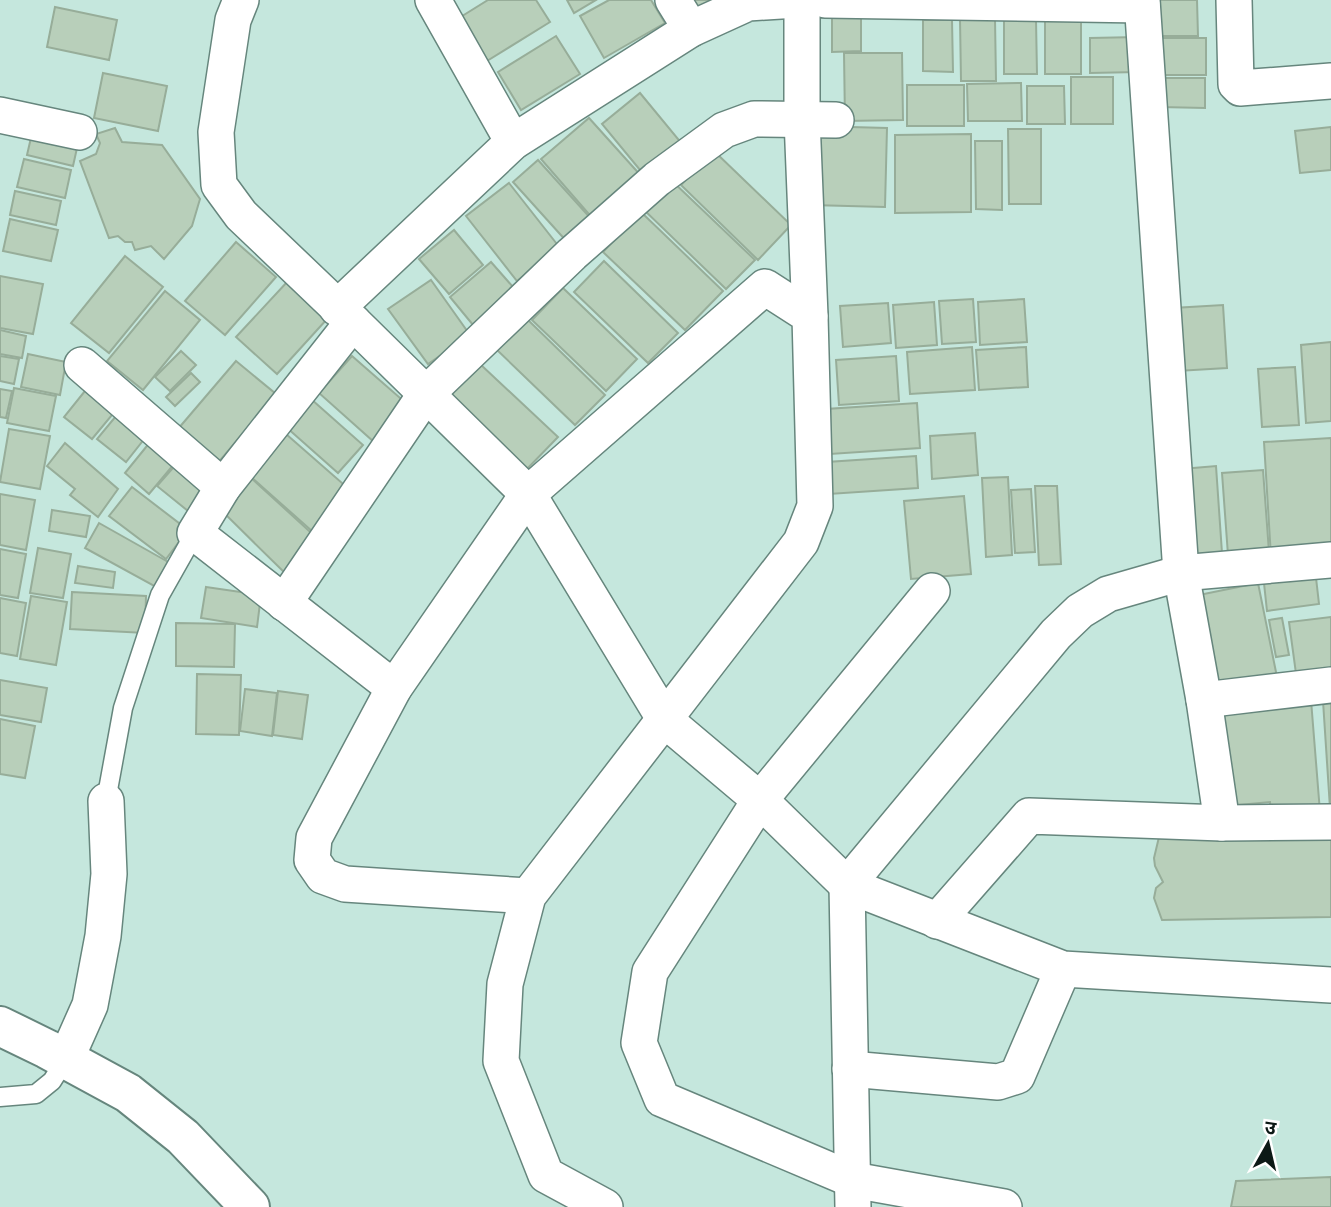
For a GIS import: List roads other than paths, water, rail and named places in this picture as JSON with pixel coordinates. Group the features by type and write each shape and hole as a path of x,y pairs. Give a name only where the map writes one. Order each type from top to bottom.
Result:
{"main road":[{"path":"0,1026 128,1093 183,1137 250,1207"}],"street":[{"path":"241,0 233,20 216,132 219,185 241,215 528,494 665,720 760,800 847,885 1063,968 1331,985"},
{"path":"433,0 513,142"},
{"path":"394,688 195,533 223,487 345,315 513,142 682,14 748,3 797,0"},
{"path":"605,1207 546,1175 501,1061 505,984 528,896 801,542 815,506 802,120 802,0"},
{"path":"825,0 1142,3 1181,573 1204,700 1222,823"},
{"path":"1234,0 1236,83 1240,88 1331,81"},
{"path":"0,115 79,132"},
{"path":"284,603 425,395 572,254 657,179 724,130 754,119 836,120"},
{"path":"528,896 345,884 323,876 317,868 312,860 314,838 394,688 528,494 765,286 810,316"},
{"path":"82,365 223,487"},
{"path":"853,1194 847,885 1056,634 1080,611 1108,594 1181,573 1331,560"},
{"path":"932,591 760,800 650,972 639,1043 662,1098 853,1194 1004,1207"},
{"path":"1204,700 1331,685"},
{"path":"66,1059 90,1005 103,936 110,874 106,801"},
{"path":"937,921 1029,816 1222,823 1331,822"},
{"path":"850,1069 998,1082 1017,1076 1063,968"}],"lane":[{"path":"106,801 123,708 160,595 195,533"},
{"path":"0,1097 36,1094 52,1081 66,1059"}]}
